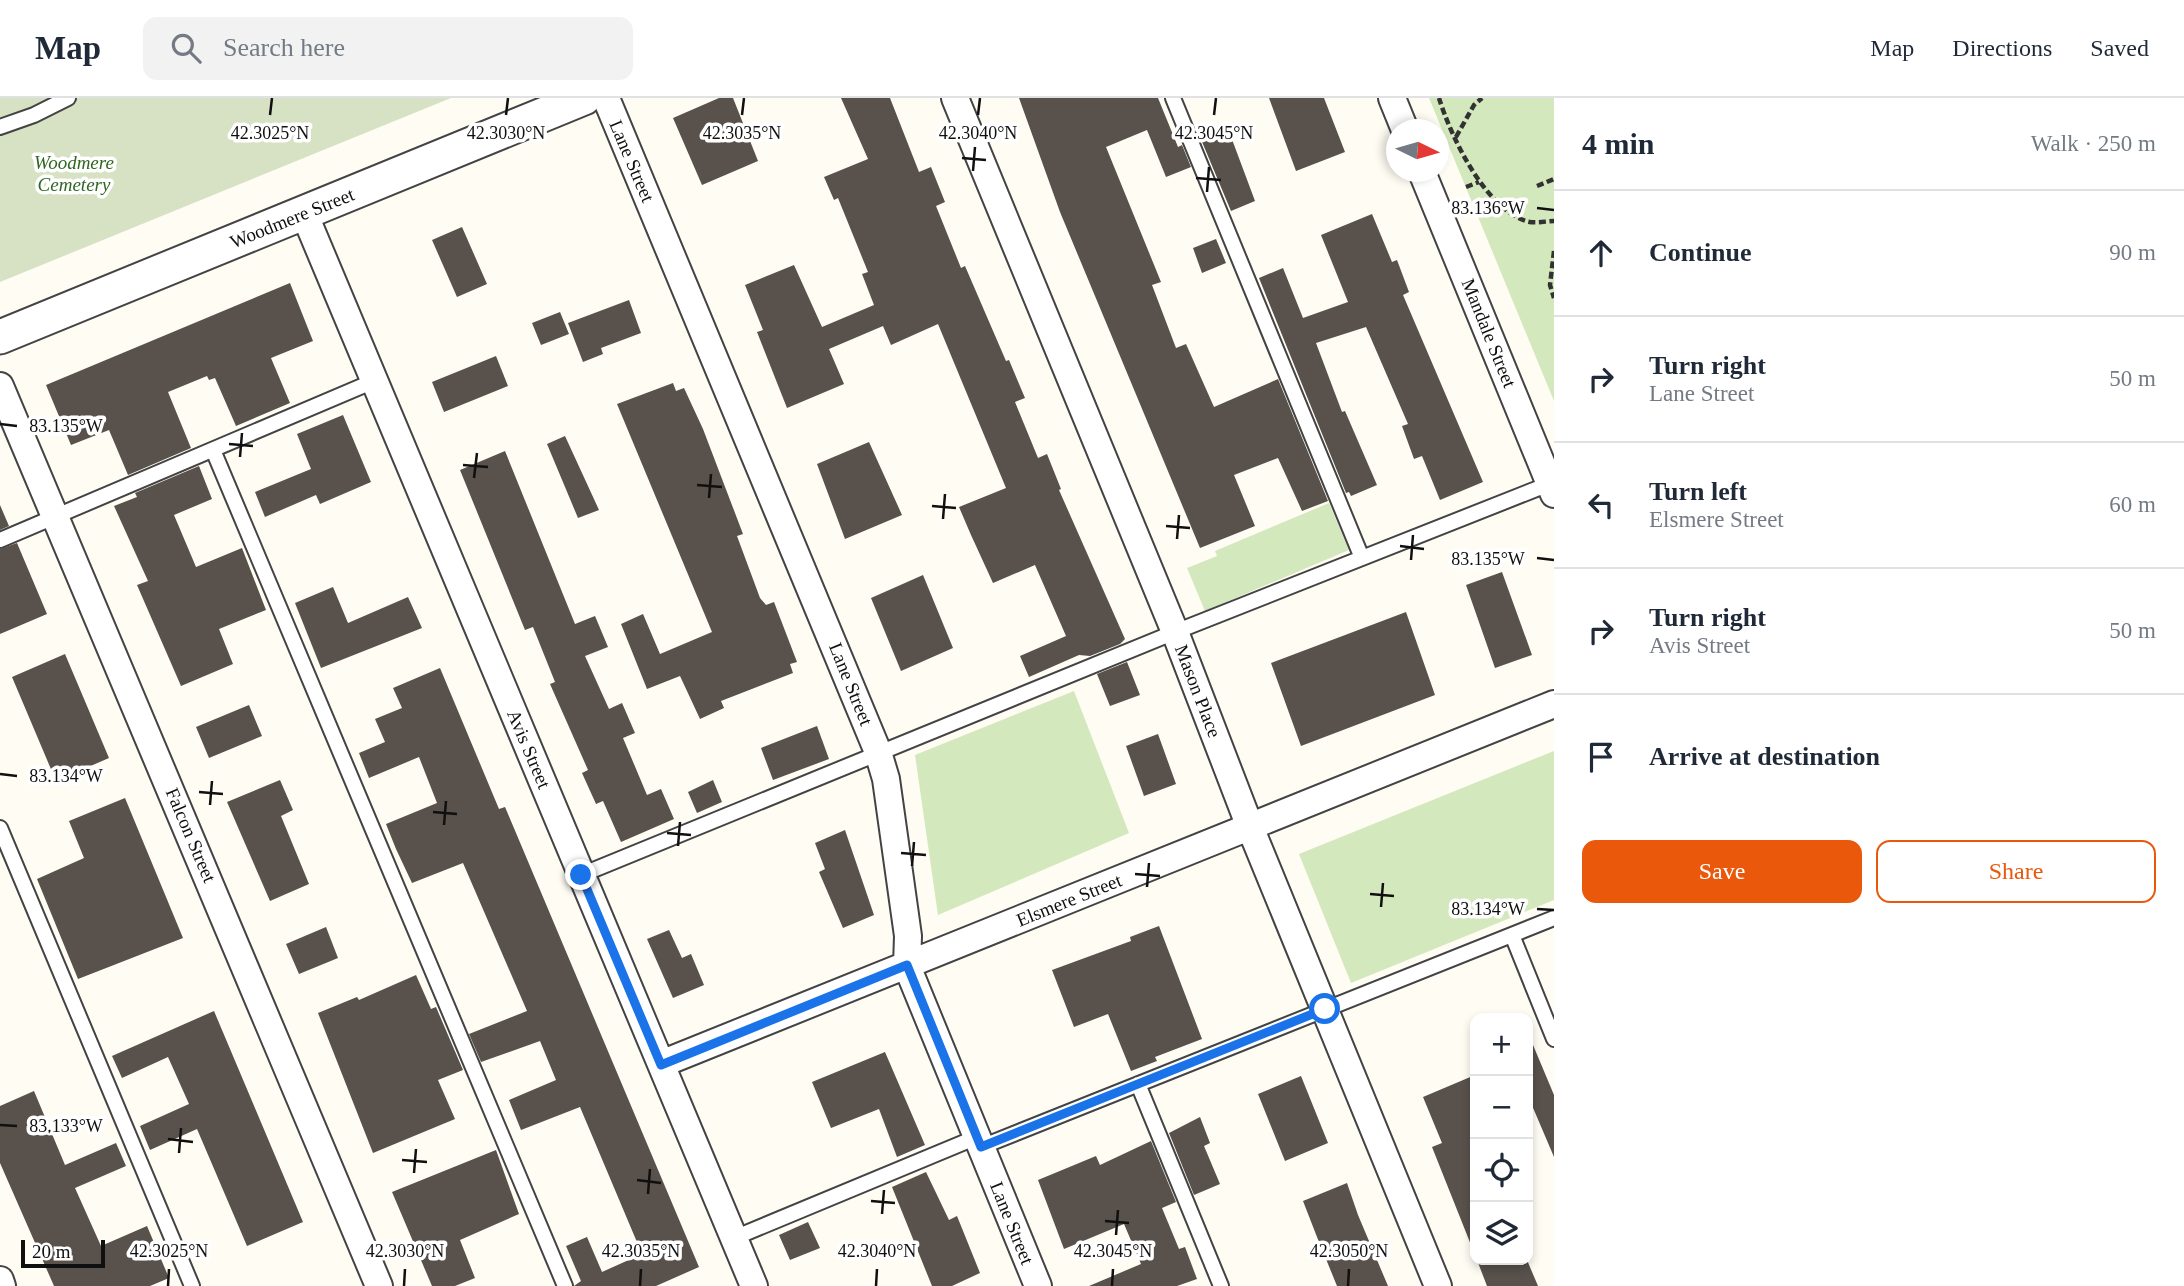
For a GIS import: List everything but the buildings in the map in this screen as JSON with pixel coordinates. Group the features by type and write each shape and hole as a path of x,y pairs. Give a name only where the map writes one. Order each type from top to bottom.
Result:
{"street":[{"name":"Woodmere Street","path":"0,338 584,98"},
{"name":"Lane Street","path":"606,98 878,752 886,779 906,923 907,965 1038,1286"},
{"name":"Mason Place","path":"955,98 1175,632 1250,827 1437,1286"},
{"path":"1392,98 1401,119"},
{"name":"Mandale Street","path":"1426,182 1553,487"},
{"name":"Avis Street","path":"304,213 754,1286"},
{"name":"Falcon Street","path":"0,386 379,1286"},
{"name":"Elsmere Street","path":"661,1065 1554,704"},
{"path":"0,1280 2,1286"}],"lane":[{"path":"0,127 34,115 68,98"},
{"path":"1173,98 1362,558"},
{"path":"0,540 374,381"},
{"path":"213,450 565,1286"},
{"path":"581,875 1175,632 1362,558 1553,487"},
{"path":"0,828 192,1286"},
{"path":"734,1238 979,1142 1138,1084 1554,918"},
{"path":"1512,935 1554,1039"},
{"path":"1138,1084 1221,1286"}],"path":[{"path":"1440,98 1455,138 1479,182 1507,210 1528,222 1554,221"},
{"path":"1455,138 1474,104 1482,98"},
{"path":"1537,186 1554,180"},
{"path":"1466,187 1479,182"},
{"path":"1554,251 1550,285 1554,298"}],"green space":[{"name":"Woodmere Cemetery","path":"0,98 451,98 0,282"},
{"path":"1429,98 1554,98 1554,401 1449,146 1449,119 1438,119"},
{"path":"1329,503 1349,550 1205,611 1187,568 1217,556 1215,551"},
{"path":"1074,691 1129,833 938,915 915,755"},
{"path":"1554,751 1554,900 1351,983 1299,854"}],"route":[{"path":"581,875 661,1065 907,965 981,1147 1325,1009"}]}
